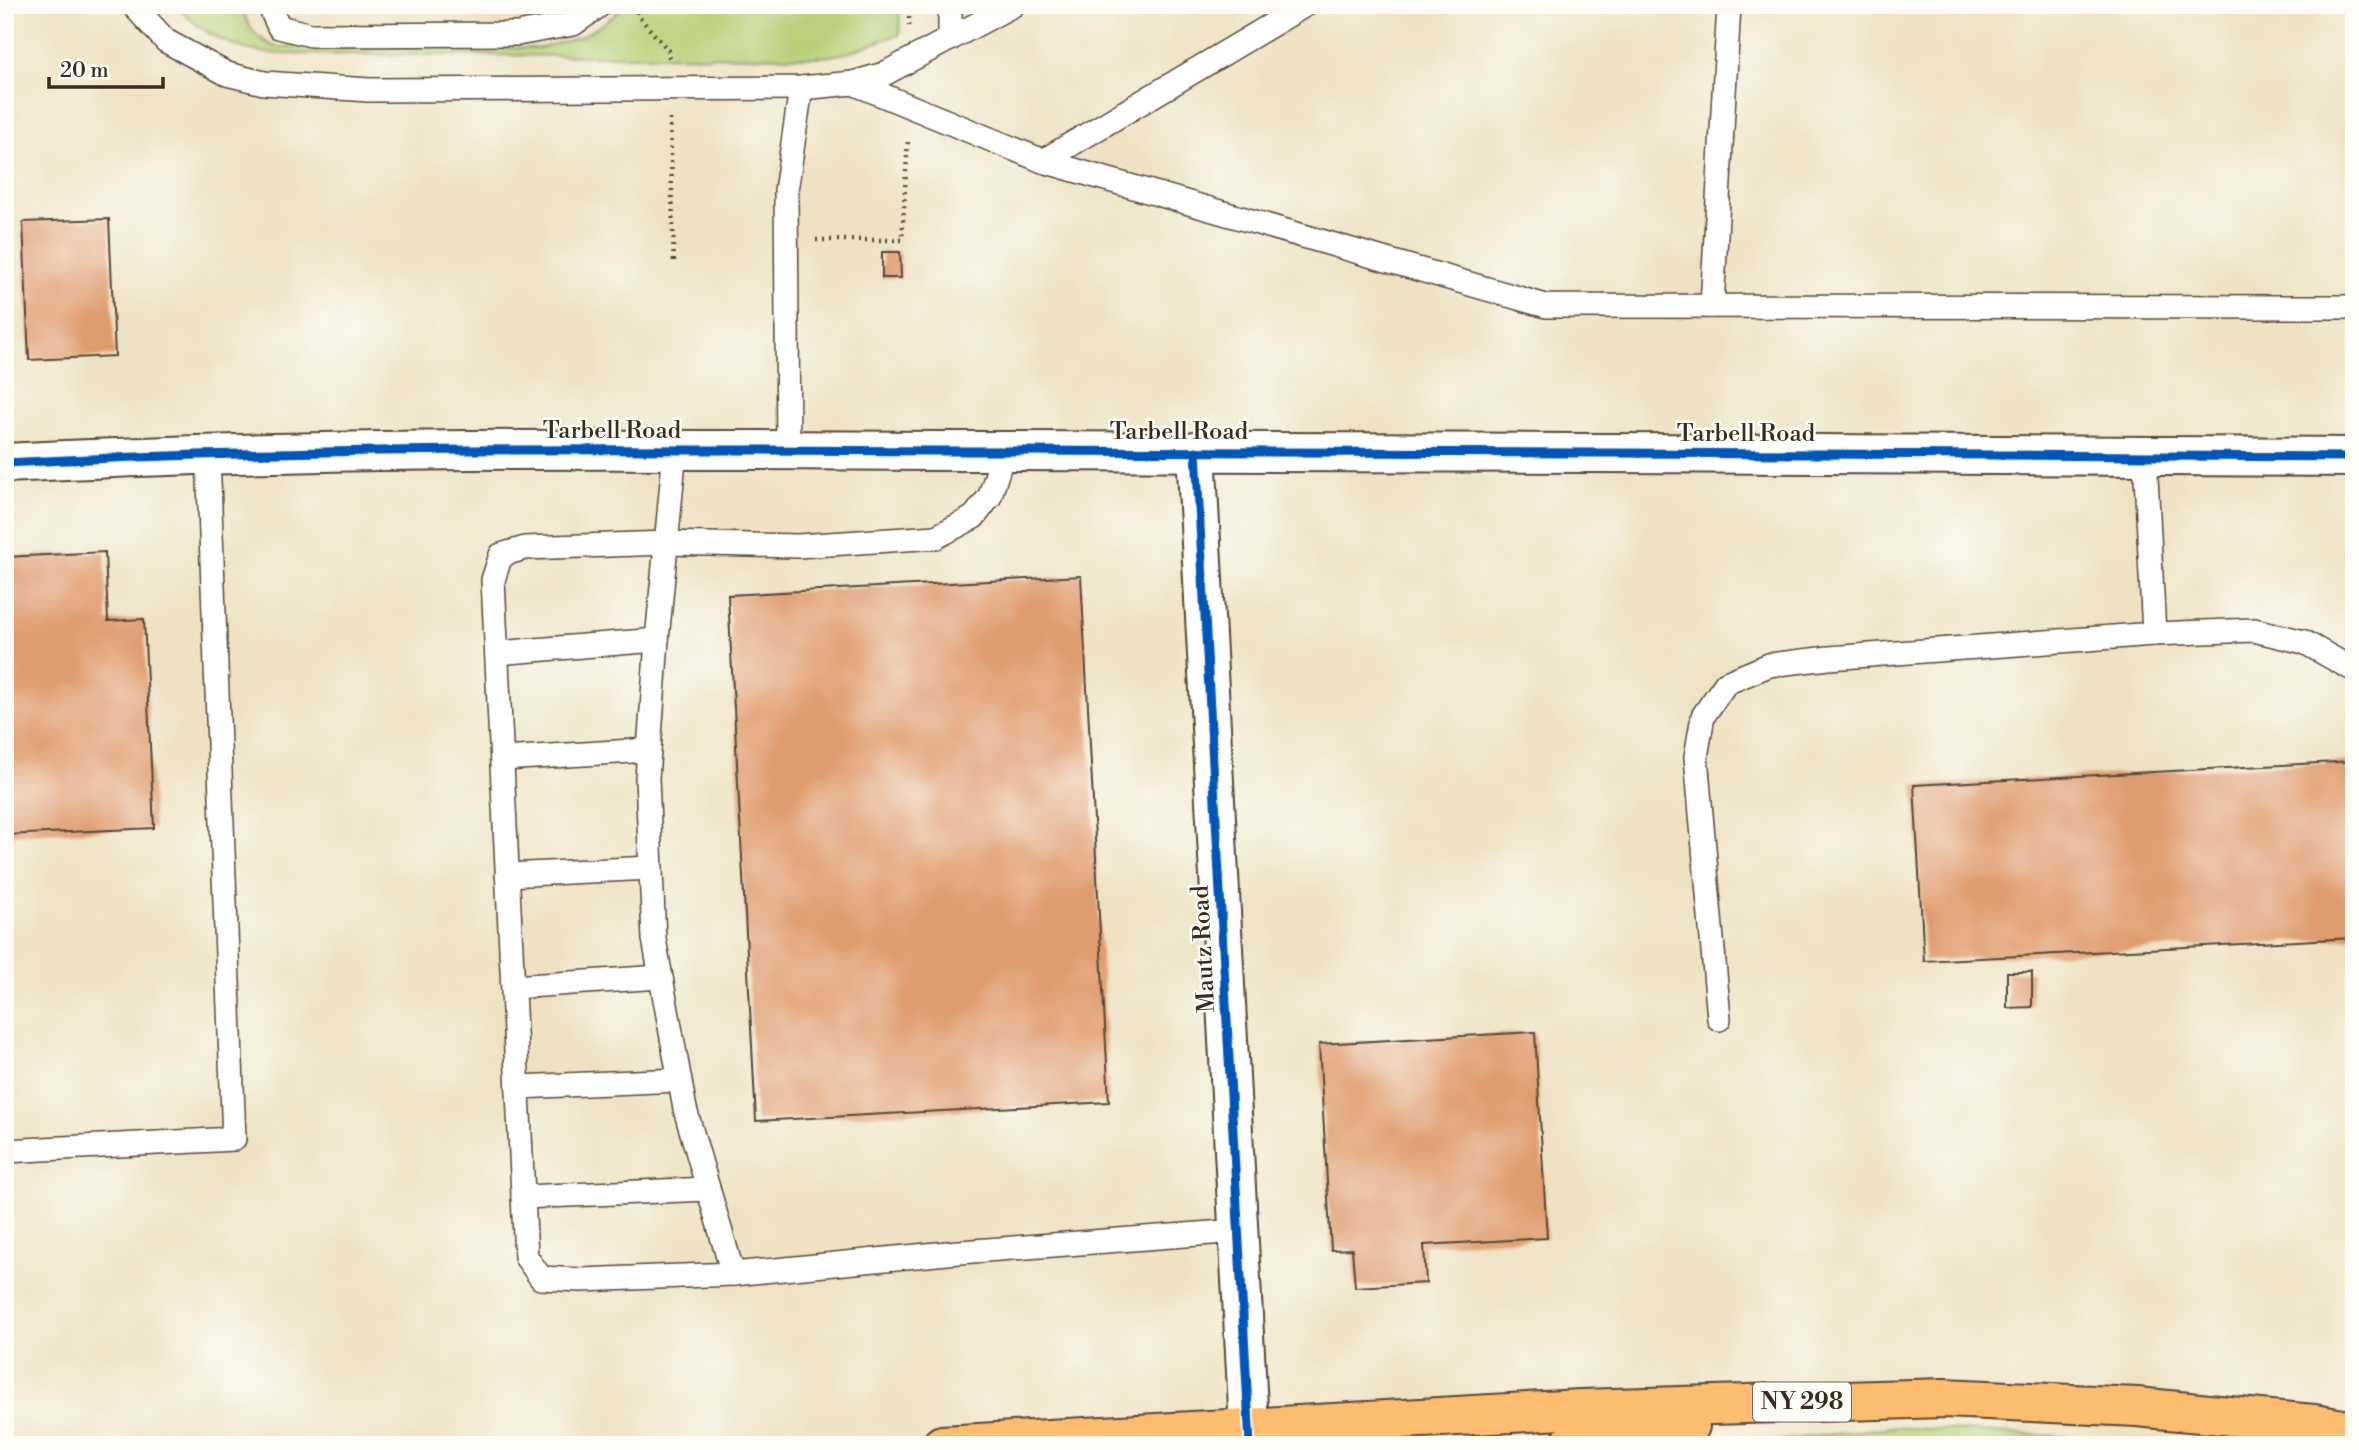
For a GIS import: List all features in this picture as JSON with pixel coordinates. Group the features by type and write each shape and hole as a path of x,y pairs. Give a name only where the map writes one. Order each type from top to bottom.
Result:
{"main road":[{"name":"NY 298","path":"942,1445 1245,1439 1580,1409 1944,1398 2137,1407 2314,1424 2354,1431"},
{"path":"1569,1445 1844,1401"}],"street":[{"name":"Tarbell Road","path":"5,463 382,450 2354,457"},
{"name":"Mautz Road","path":"1196,451 1238,1231 1245,1439"}],"lane":[{"path":"132,5 166,41 228,74 264,83 369,90 801,88 853,83 884,74 1013,5"},
{"path":"269,5 279,27 311,35 517,34 573,24 600,5"},
{"path":"950,5 950,39"},
{"path":"1043,161 1304,5"},
{"path":"1712,306 1728,5"},
{"path":"853,83 1043,161 1546,306 2354,307"},
{"path":"788,450 786,191 801,88"},
{"path":"675,450 647,778 653,939 685,1109 733,1275"},
{"path":"1004,451 990,496 974,517 936,537 798,546 666,542 525,548 501,555 493,580 526,1257 541,1278 581,1280 733,1275 947,1253 1238,1231"},
{"path":"5,1151 234,1139 208,455"},
{"path":"2145,456 2154,634"},
{"path":"1719,1019 1696,757 1703,716 1726,683 1769,665 1829,658 2154,634 2254,630 2304,642 2354,670"},
{"path":"497,653 657,640"},
{"path":"502,759 649,750"},
{"path":"507,875 651,868"},
{"path":"513,987 660,977"},
{"path":"518,1087 680,1080"},
{"path":"523,1197 708,1189"}],"path":[{"path":"635,5 639,16 669,51 674,265"},
{"path":"909,5 909,60"},
{"path":"787,240 902,240 909,106"}],"green space":[{"path":"176,5 242,5 253,31 276,47 539,48 580,37 627,5 899,5 900,34 847,53 824,57 278,54 249,50 222,40 197,25"},
{"path":"1891,1427 2213,1445 1745,1445"}],"building":[{"path":"109,219 115,356 29,360 23,222"},
{"path":"882,252 900,252 901,278 882,278"},
{"path":"105,552 108,621 144,619 154,828 5,835 5,557"},
{"path":"1081,576 1109,1102 756,1121 728,595"},
{"path":"2354,761 2354,938 1924,961 1914,785"},
{"path":"2007,972 2032,972 2032,1007 2007,1008"},
{"path":"1535,1032 1547,1238 1424,1245 1426,1283 1355,1287 1352,1249 1331,1250 1319,1044"}],"cycle path":[{"path":"5,463 253,453 500,450 2354,457"},
{"path":"1196,451 1250,1445"}]}
